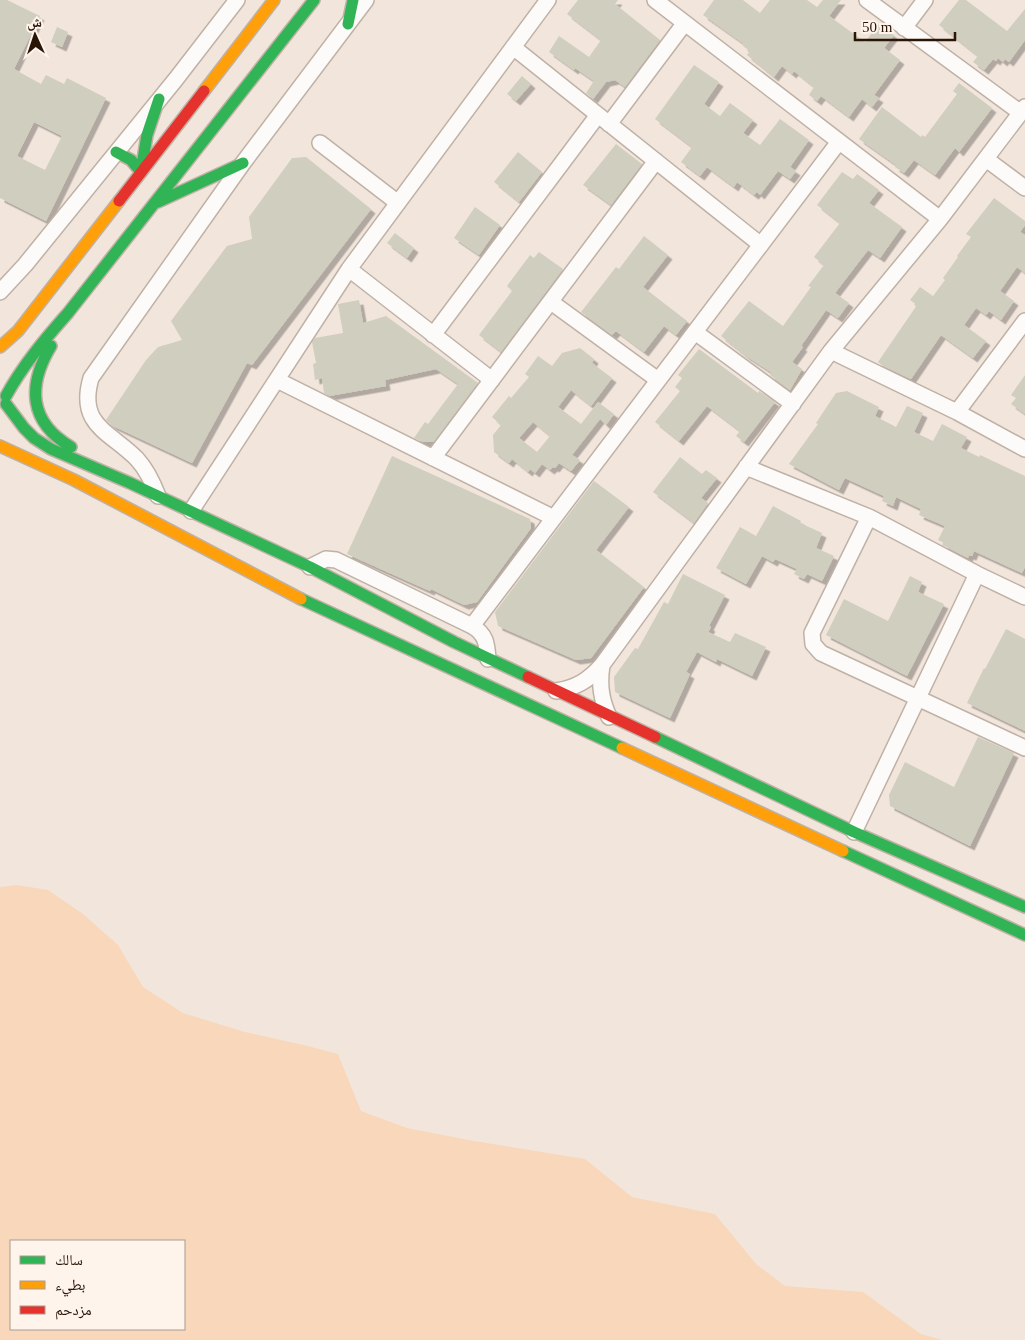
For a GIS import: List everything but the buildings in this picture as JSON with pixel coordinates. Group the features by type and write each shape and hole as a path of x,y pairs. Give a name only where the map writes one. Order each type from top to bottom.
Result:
{"main road":[{"path":"0,346 18,331 274,0"},
{"path":"2,416 15,378 29,357 68,313 156,203 314,0"},
{"path":"348,24 353,0"},
{"path":"141,172 146,135 159,99"},
{"path":"116,152 131,160 141,172"},
{"path":"156,203 243,163"},
{"path":"68,313 62,331 44,356 37,374 35,393 38,411 48,429 65,444 113,466 130,483"},
{"path":"0,381 6,400 24,428 50,449 130,483 310,567 488,658 609,717 854,832 1025,907"},
{"path":"0,446 74,480 304,601 1025,935"}],"street":[{"path":"0,292 25,265 237,0"},
{"path":"158,496 145,468 128,451 108,437 97,426 88,404 89,387 95,371 243,163 366,0"},
{"path":"191,511 348,269 548,0"},
{"path":"655,0 940,220"},
{"path":"556,692 581,684 592,677 602,665 831,350 940,220 1023,110 904,28 867,0"},
{"path":"904,28 925,0"},
{"path":"433,335 604,119 684,24"},
{"path":"513,47 761,244"},
{"path":"320,143 398,203"},
{"path":"472,626 838,143"},
{"path":"986,159 1025,188"},
{"path":"434,458 656,162"},
{"path":"348,269 492,380"},
{"path":"551,302 658,380"},
{"path":"957,412 1025,321"},
{"path":"695,332 793,404"},
{"path":"831,350 957,412 1025,449"},
{"path":"276,380 554,518"},
{"path":"746,467 869,517 977,574 1025,596"},
{"path":"869,517 814,627 811,639 816,649 916,699 1025,748"},
{"path":"310,567 326,559 336,560 472,626 483,634 487,645 488,658"},
{"path":"854,832 977,574"},
{"path":"602,665 601,693 609,717"}],"shaded area":[{"path":"17,885 48,890 83,914 118,945 143,987 183,1013 245,1032 338,1054 361,1111 407,1128 585,1159 632,1197 715,1214 756,1264 785,1286 863,1292 921,1334 942,1340 0,1340 0,887"}],"traffic: fast":[{"path":"6,396 35,353 314,0"},
{"path":"348,24 353,0"},
{"path":"141,172 147,135 159,99"},
{"path":"116,152 131,160 141,172"},
{"path":"158,202 243,163"},
{"path":"51,346 38,375 36,402 40,415 47,426 57,437 71,447"},
{"path":"6,404 24,428 34,438 51,449 130,483 310,567 454,642 528,677"},
{"path":"301,599 622,748"},
{"path":"655,737 854,832 1025,907"},
{"path":"843,851 1025,935"}],"traffic: slow":[{"path":"204,91 274,0"},
{"path":"0,347 18,331 119,201"},
{"path":"0,446 74,480 301,599"},
{"path":"622,748 843,851"}],"traffic: jam":[{"path":"119,201 204,91"},
{"path":"528,677 655,737"}]}
